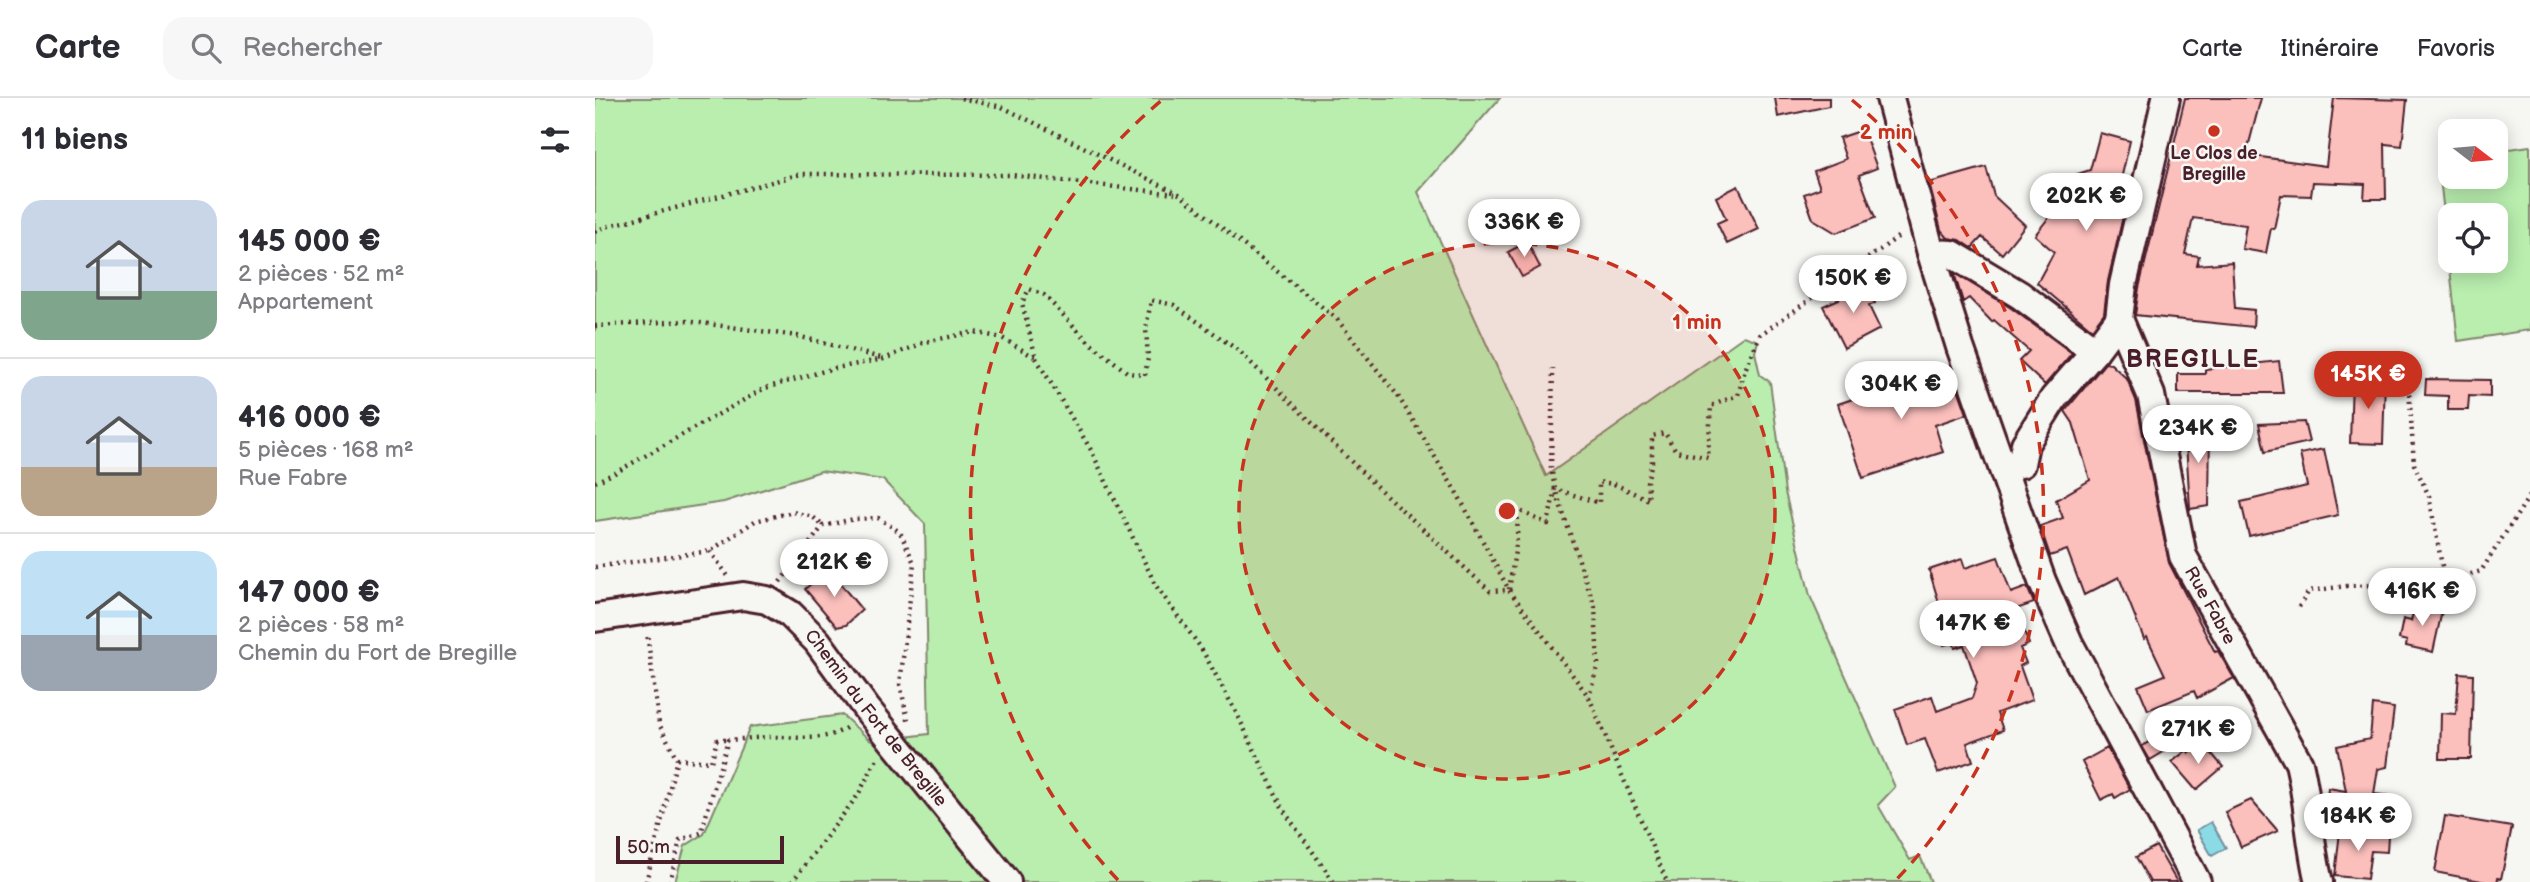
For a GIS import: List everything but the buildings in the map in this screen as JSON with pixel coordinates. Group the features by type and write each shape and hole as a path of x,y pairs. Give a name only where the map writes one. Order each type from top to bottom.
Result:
{"street":[{"path":"1890,98 1931,253 1960,347 2042,581 2069,643 2197,882"},
{"name":"Rue Fabre","path":"2166,98 2123,285 2119,319 2151,395 2183,556 2299,763 2310,816 2313,860 2319,882"},
{"path":"1931,253 1952,254 2020,295 2095,351"},
{"path":"2021,464 2025,444 2054,398 2119,319"},
{"path":"595,618 743,597 767,600"},
{"name":"Chemin du Fort de Bregille","path":"767,600 790,614 817,641 866,708 902,733 1007,882"},
{"path":"2310,816 2389,816"}],"path":[{"path":"961,98 1002,107 1179,194 1336,318 1398,396 1458,495 1509,590 1589,697 1667,882"},
{"path":"595,232 605,227 801,174 1011,175 1179,194"},
{"path":"1555,489 1599,503 1599,482 1614,484 1649,500 1647,482 1652,462 1652,436 1665,433 1676,451 1709,458 1711,406 1738,394 1760,335 1912,227"},
{"path":"1334,882 1284,811 1237,714 1201,648 1156,586 1091,450 1036,358 1022,303 1029,289 1044,295 1088,341 1128,373 1145,375 1148,358 1146,329 1151,300 1174,305 1239,351 1376,486 1490,591 1509,590"},
{"path":"595,326 686,321 797,336 884,359"},
{"path":"595,482 765,388 831,369 884,359 925,342 974,332 1002,338 1036,358"},
{"path":"2407,359 2414,464 2429,496 2445,582"},
{"path":"1553,368 1551,467 1555,489 1595,608 1598,664 1589,697"},
{"path":"1509,590 1518,510 1548,524 1555,489"},
{"path":"2299,607 2309,591 2347,586 2445,582 2481,571 2530,495"},
{"path":"595,567 710,551 755,521 793,512 813,517 823,526"},
{"path":"767,600 823,526 854,519 879,518 900,532 914,563 900,684 908,720 902,733 858,796 792,882"},
{"path":"644,611 659,724 677,759 646,882"},
{"path":"677,759 711,762 717,740 770,737 804,739 840,733 866,708"},
{"path":"670,882 680,840 701,832 728,740"}],"green space":[{"path":"595,98 1500,98 1418,192 1546,476 1744,336 1758,341 1755,352 1760,375 1770,382 1785,492 1810,596 1895,787 1878,805 1910,860 1920,856 1931,882 675,882 685,846 704,834 750,727 842,715 871,741 929,734 925,524 883,480 821,471 724,502 595,521"},
{"path":"2530,146 2530,330 2458,341 2451,273 2508,273 2508,203 2443,203 2441,189 2508,189 2508,149"}],"water":[{"path":"2211,822 2226,848 2212,856 2197,830"}],"place":[{"name":"Le Clos de Bregille","path":"2214,131"}],"district":[{"name":"BREGILLE","path":"2193,359"}]}
